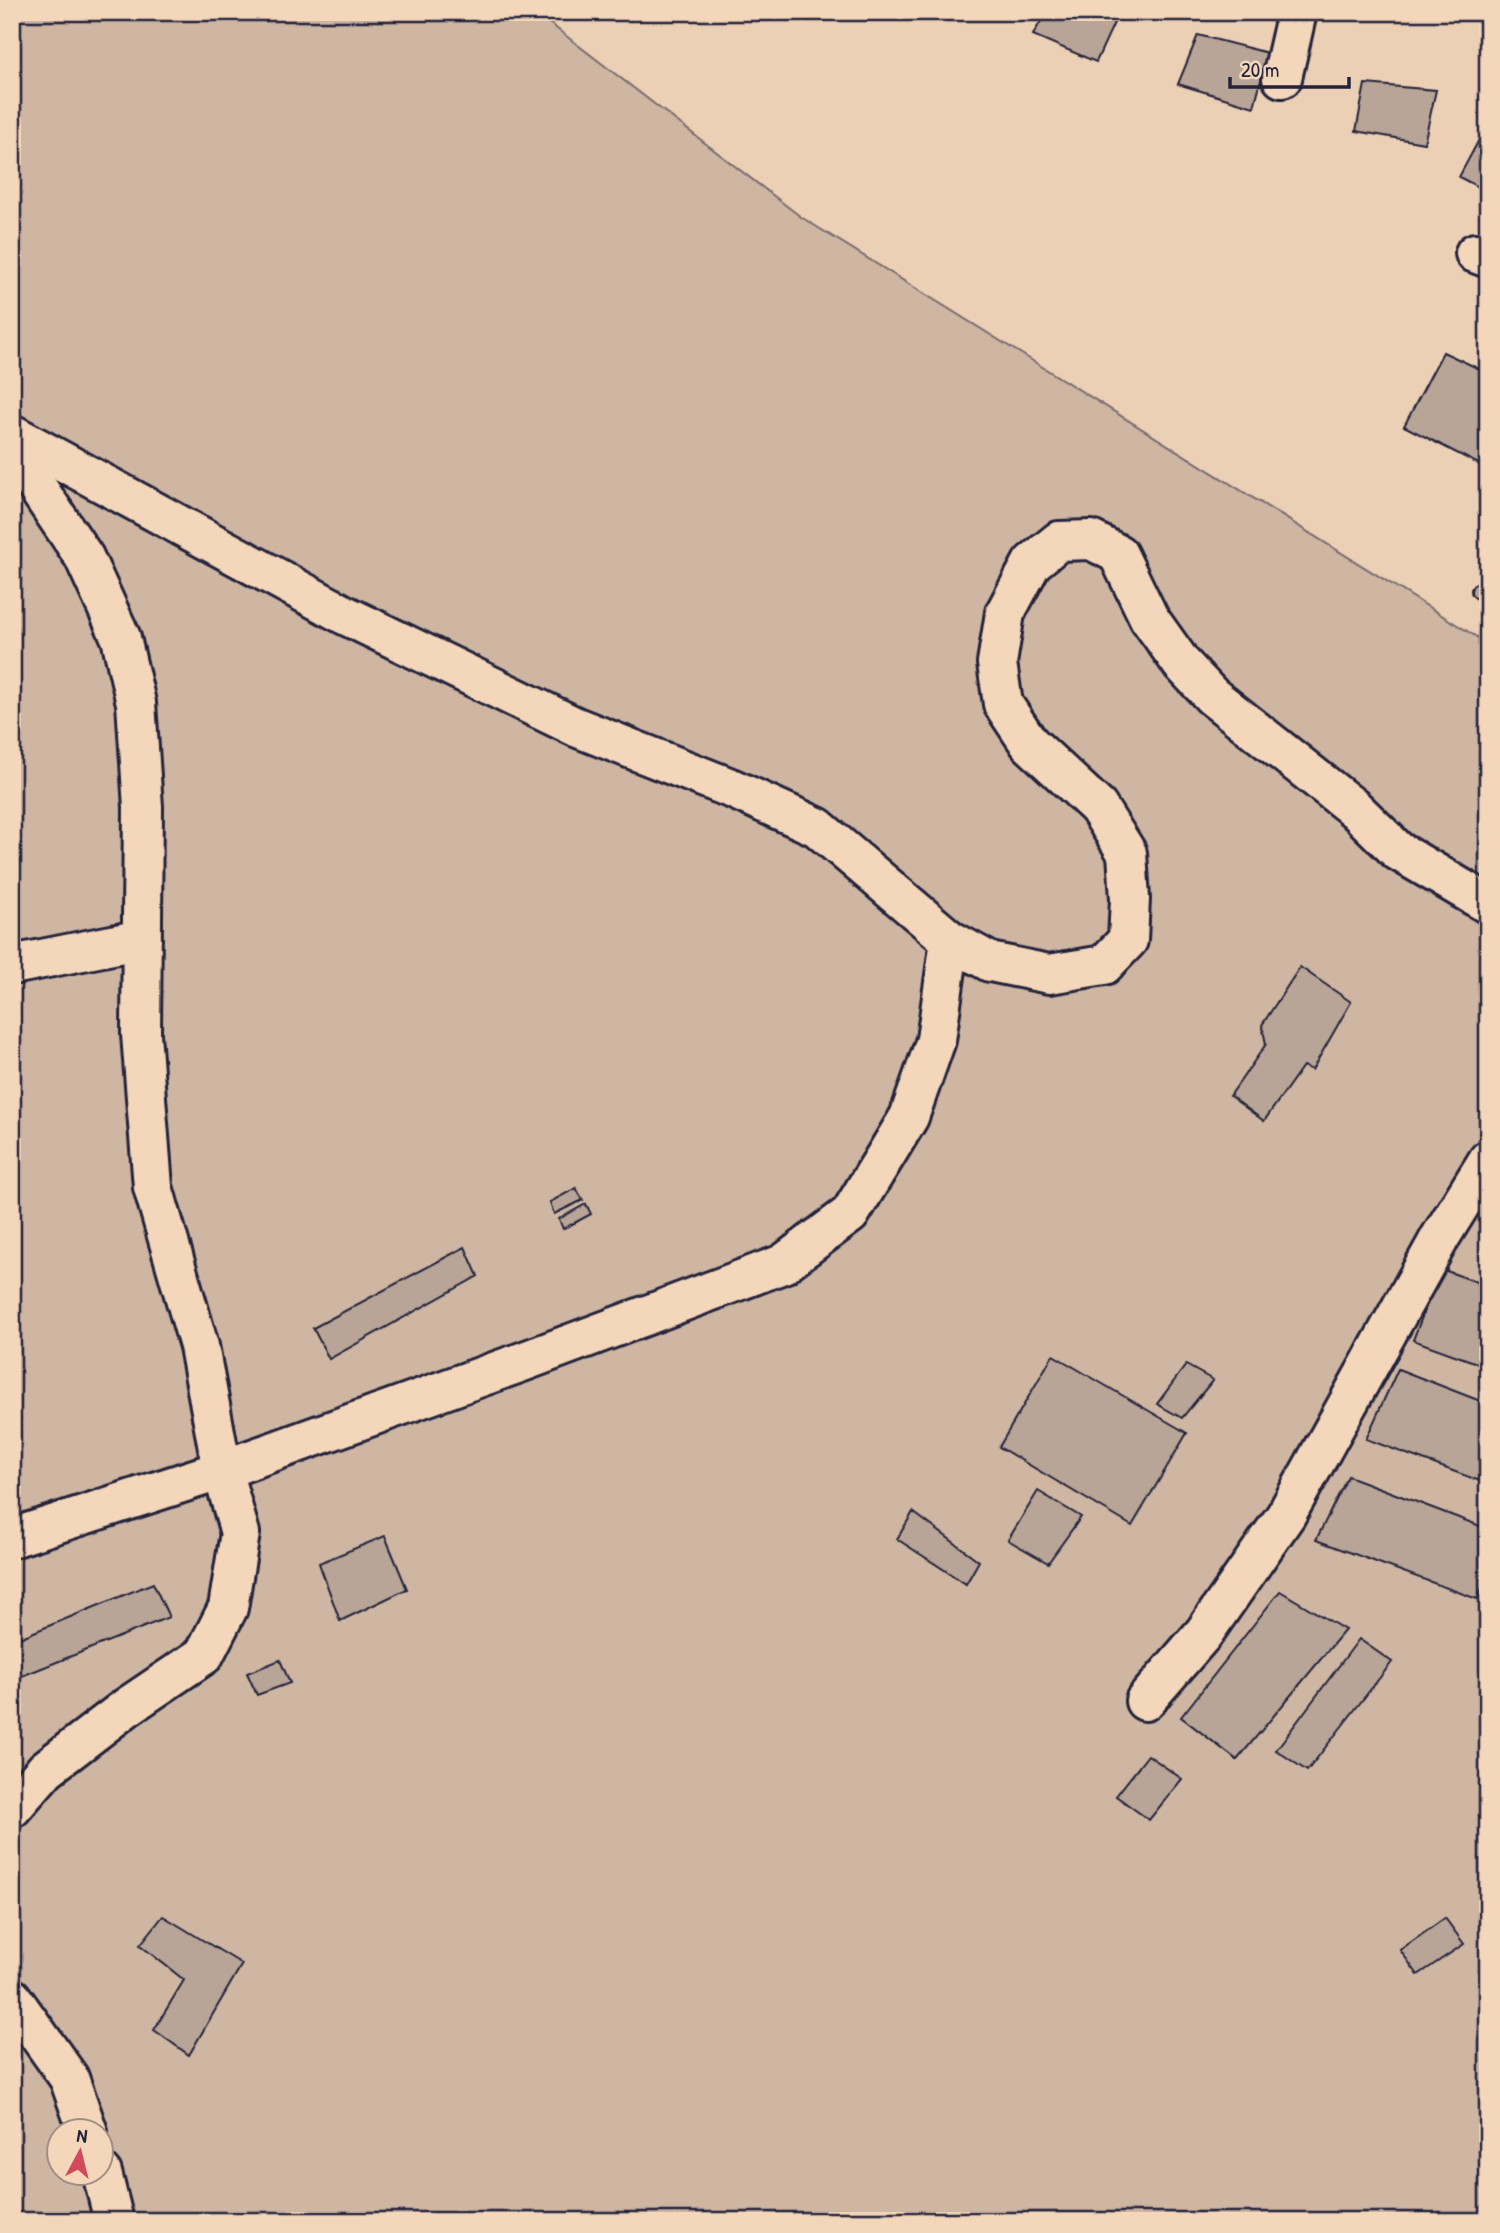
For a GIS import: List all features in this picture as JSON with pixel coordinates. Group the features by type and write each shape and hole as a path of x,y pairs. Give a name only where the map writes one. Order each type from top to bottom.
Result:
{"street":[{"path":"1282,78 1297,12"},
{"path":"12,435 357,621 576,727 733,789 817,827 950,940 990,962 1049,974 1104,965 1128,940 1130,900 1127,853 1098,807 1029,743 1003,704 997,663 1005,612 1032,563 1059,541 1091,540 1118,554 1149,618 1181,663 1212,696 1355,809 1398,851 1488,904"},
{"path":"12,450 84,557 121,638 136,703 143,807 141,1034 153,1187 199,1346 222,1470 240,1533 228,1608 204,1655 127,1707 46,1769 12,1808"},
{"path":"12,965 142,939"},
{"path":"12,1538 222,1470 783,1264 850,1214 909,1117 936,1040 950,940"},
{"path":"1145,1701 1204,1633 1286,1515 1441,1236 1488,1160"},
{"path":"12,1998 69,2078 83,2118"},
{"path":"106,2188 114,2221"}],"shaded area":[{"path":"12,12 535,12 801,217 1488,644 1488,2221 12,2221"}],"building":[{"path":"1046,12 1119,12 1096,62 1033,35"},
{"path":"1198,35 1268,53 1254,107 1178,84"},
{"path":"1365,84 1436,90 1424,143 1356,131"},
{"path":"1488,123 1488,192 1459,177"},
{"path":"1443,352 1488,373 1488,469 1404,426"},
{"path":"1479,583 1487,591 1479,599 1471,591"},
{"path":"1300,967 1351,1002 1312,1070 1303,1066 1264,1121 1230,1096 1266,1044 1262,1025"},
{"path":"576,1188 583,1200 554,1214 550,1202"},
{"path":"586,1204 591,1214 563,1229 559,1219"},
{"path":"465,1247 478,1276 329,1359 313,1328"},
{"path":"1441,1269 1488,1286 1488,1367 1413,1340"},
{"path":"1053,1355 1187,1433 1132,1526 999,1447"},
{"path":"1186,1365 1213,1380 1182,1418 1157,1404"},
{"path":"1398,1369 1488,1404 1488,1484 1366,1439"},
{"path":"1348,1476 1488,1529 1488,1576 1477,1599 1316,1540"},
{"path":"1038,1491 1081,1517 1048,1563 1008,1540"},
{"path":"913,1512 979,1561 966,1584 897,1539"},
{"path":"385,1536 407,1589 340,1621 319,1563"},
{"path":"153,1583 169,1617 12,1680 12,1641"},
{"path":"1280,1591 1345,1630 1237,1760 1181,1717"},
{"path":"1359,1639 1392,1662 1307,1771 1276,1750"},
{"path":"280,1660 290,1683 257,1695 247,1673"},
{"path":"1148,1755 1182,1779 1149,1820 1116,1796"},
{"path":"163,1916 242,1964 189,2055 154,2030 184,1980 140,1945"},
{"path":"1445,1918 1464,1944 1418,1975 1400,1950"}]}
